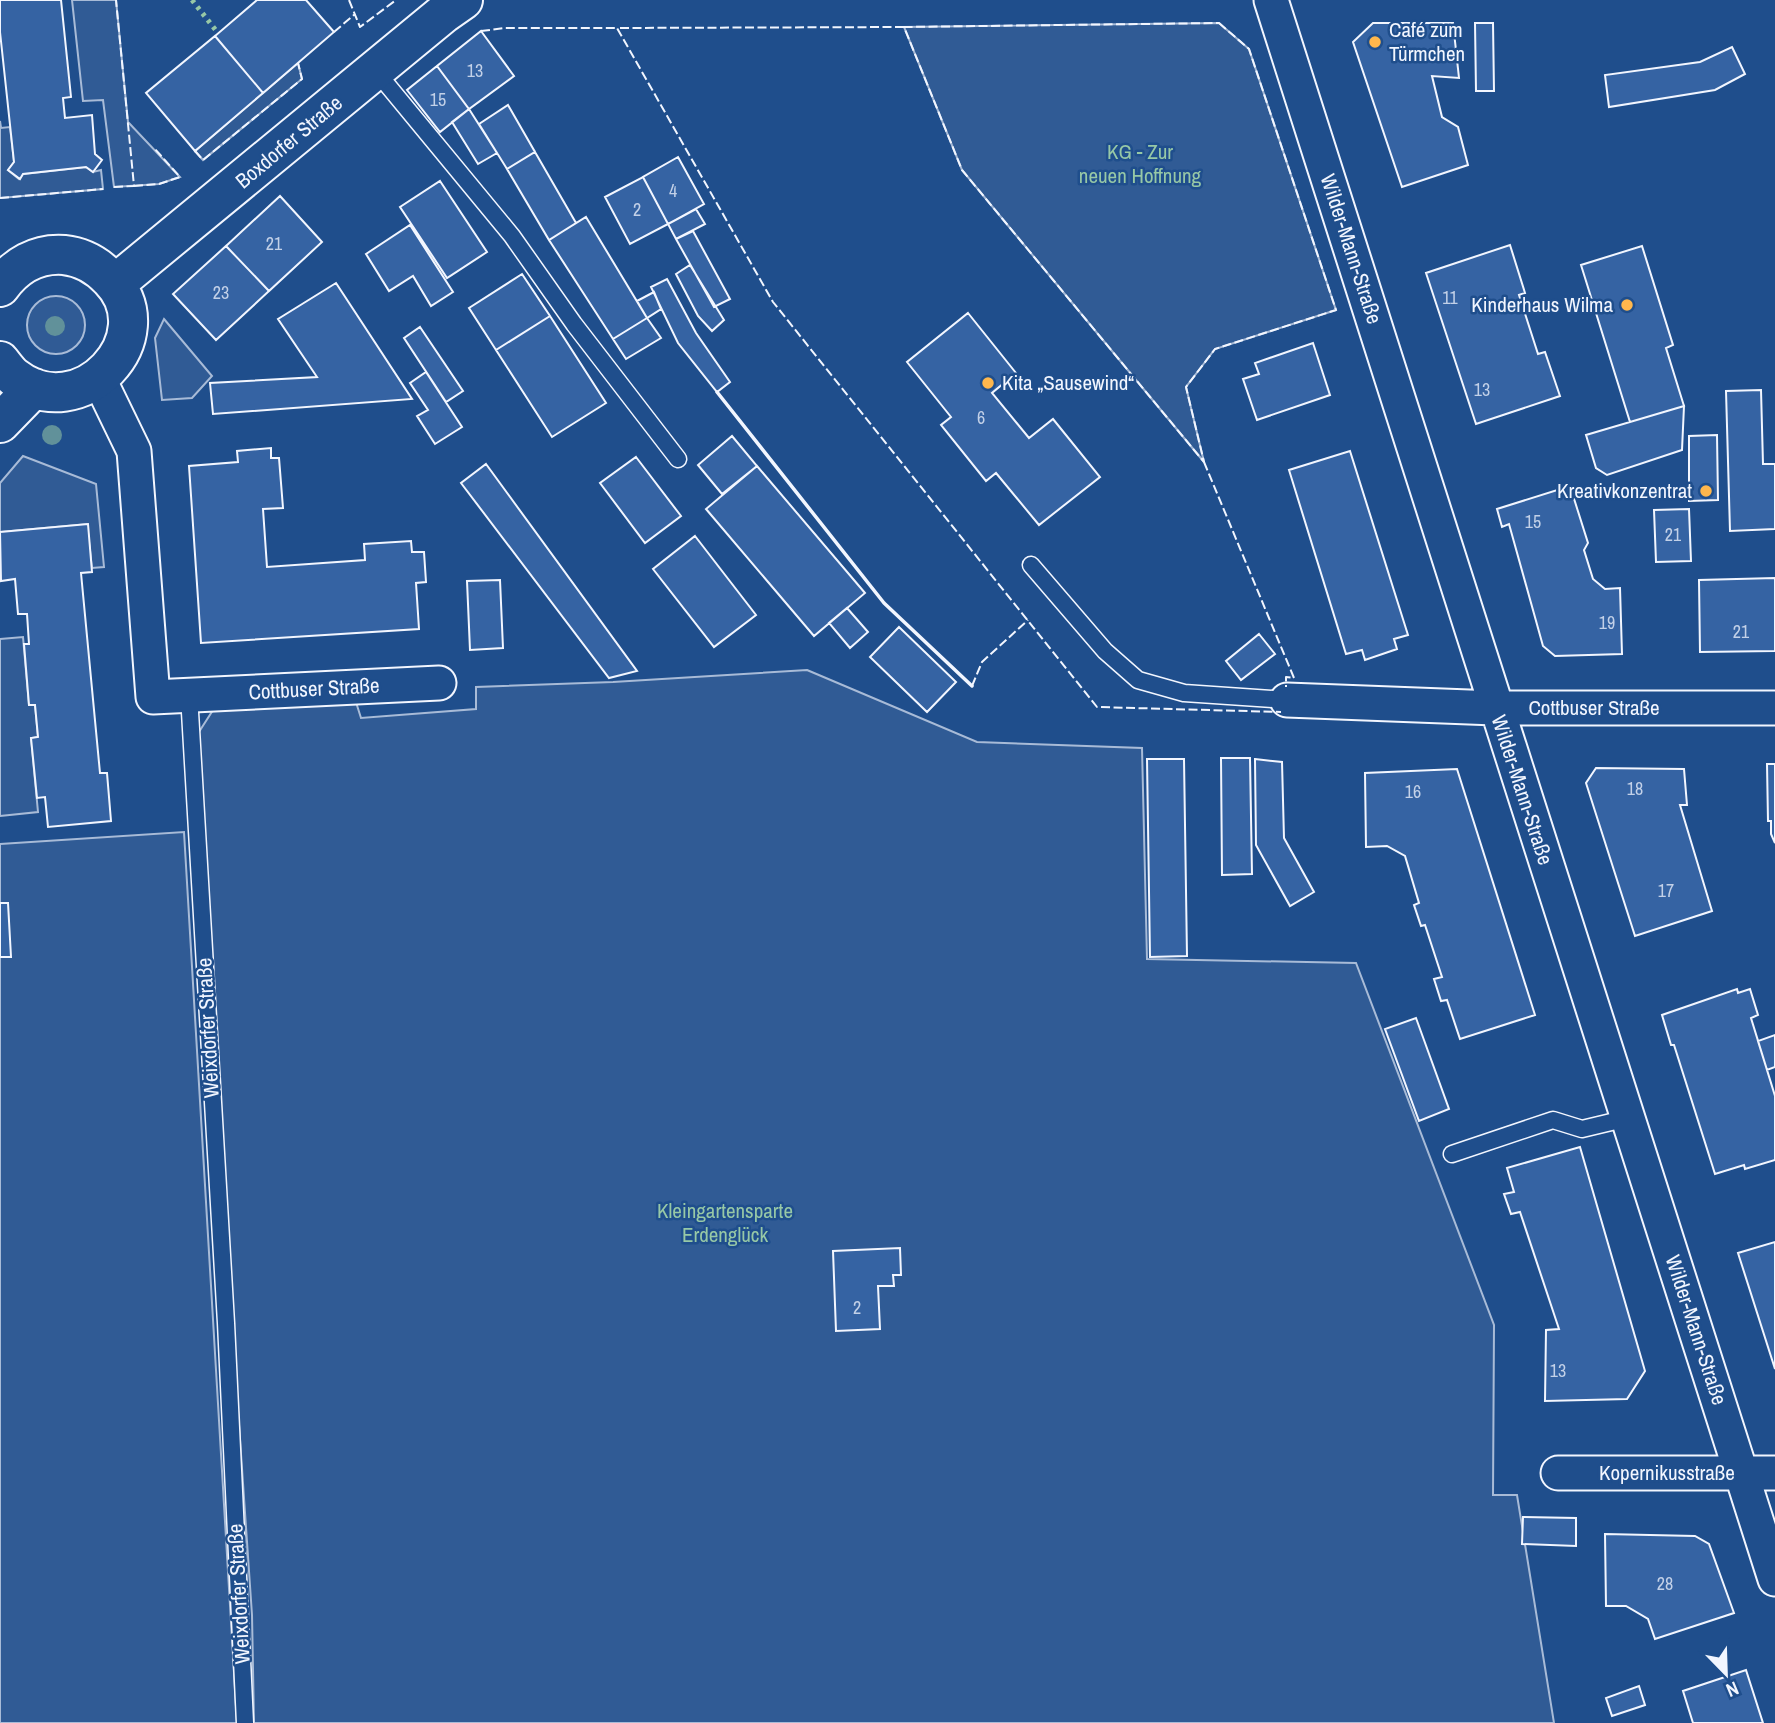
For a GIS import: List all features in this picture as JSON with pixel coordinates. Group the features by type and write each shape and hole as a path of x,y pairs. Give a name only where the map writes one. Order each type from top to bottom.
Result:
{"street":[{"name":"Boxdorfer Straße","path":"115,284 463,0"},
{"name":"Wilder-Mann-Straße","path":"1271,0 1775,1579"},
{"path":"0,361 14,377 34,388 56,392 79,389 99,379 114,364 124,345 127,324 124,303 115,284 99,267 77,256 53,254 41,257 3,275"},
{"path":"99,379 134,451 153,697 189,695"},
{"path":"0,424 34,388"},
{"name":"Cottbuser Straße","path":"189,695 439,682"},
{"name":"Cottbuser Straße","path":"1287,700 1495,708 1775,708"},
{"name":"Kopernikusstraße","path":"1559,1473 1775,1473"}],"lane":[{"path":"375,70 518,245 574,324 678,459"},
{"path":"1031,565 1105,651 1138,680 1184,693 1287,700"},
{"name":"Weixdorfer Straße","path":"189,695 226,1323 245,1723"},
{"path":"1452,1154 1553,1120 1582,1129 1628,1118"}],"green space":[{"path":"72,0 116,0 128,122 180,177 159,184 114,187 103,100 83,101"},
{"name":"KG - Zur neuen Hoffnung","path":"1219,23 1249,49 1336,310 1215,349 1186,387 1204,462 962,170 904,27"},
{"path":"298,63 302,79 203,160 195,151"},
{"path":"0,121 1,128 10,127 14,162 8,170 19,179 23,174 86,167 93,172 101,170 103,189 0,198"},
{"path":"50,296 62,296 77,304 85,319 85,331 77,346 62,354 50,354 35,346 27,331 27,319 35,304"},
{"path":"164,319 212,376 192,398 162,400 155,338"},
{"path":"23,456 96,484 104,567 92,568 87,524 0,532 0,483"},
{"path":"23,637 29,705 35,705 38,737 31,738 38,812 0,816 0,639"},
{"name":"Kleingartensparte Erdenglück","path":"807,670 977,742 1142,748 1147,959 1356,963 1494,1325 1493,1495 1517,1495 1554,1723 254,1723 252,1615 219,1132 197,735 215,707 355,699 361,718 476,709 476,687"},
{"path":"184,832 237,1723 0,1723 0,844"}],"building":[{"path":"0,0 61,0 71,97 63,98 65,118 92,115 95,154 102,160 93,172 86,167 23,174 20,179 8,170 14,162 0,32"},
{"path":"257,0 306,0 334,32 263,93 215,36"},
{"path":"1373,23 1453,23 1459,78 1432,76 1442,117 1458,127 1468,165 1402,187 1353,42"},
{"path":"1475,23 1493,23 1494,91 1476,91"},
{"path":"481,31 514,76 469,109 437,66"},
{"path":"215,36 263,93 195,151 146,93"},
{"path":"1732,47 1745,74 1715,90 1609,107 1605,75 1700,62"},
{"path":"437,66 469,109 440,132 407,90"},
{"path":"508,105 535,152 507,169 479,124"},
{"path":"469,109 497,153 478,164 452,122"},
{"path":"535,152 576,223 549,240 507,169"},
{"path":"678,157 704,204 668,224 643,177"},
{"path":"643,177 668,224 630,244 605,197"},
{"path":"440,181 487,252 447,278 400,207"},
{"path":"280,196 322,242 269,291 226,246"},
{"path":"696,209 705,224 676,239 668,224"},
{"path":"586,217 647,318 613,339 549,240"},
{"path":"410,225 453,292 431,306 413,276 389,291 366,254"},
{"path":"693,231 730,299 714,307 676,239"},
{"path":"1510,245 1525,293 1519,295 1538,354 1545,352 1560,396 1476,424 1426,273"},
{"path":"226,246 269,291 216,340 173,294"},
{"name":"Kinderhaus Wilma","path":"1642,246 1673,345 1666,348 1684,406 1630,422 1581,265"},
{"path":"690,265 724,320 712,331 698,316 676,274"},
{"path":"522,274 550,316 496,350 469,308"},
{"path":"667,279 696,333 730,382 717,392 678,343 651,287"},
{"path":"336,283 412,399 213,414 210,383 317,377 278,319"},
{"path":"654,292 661,309 647,318 637,301"},
{"path":"968,313 1016,373 992,393 1029,438 1053,419 1100,477 1039,525 996,473 986,481 941,425 951,417 907,362"},
{"path":"550,316 606,403 552,437 496,350"},
{"path":"647,318 661,338 626,359 613,339"},
{"path":"420,327 463,391 446,402 404,338"},
{"path":"1313,343 1330,395 1257,420 1243,379 1259,374 1255,363"},
{"path":"426,372 462,427 435,444 417,416 428,410 410,383"},
{"path":"1761,390 1763,464 1775,464 1775,529 1730,531 1726,391"},
{"path":"1684,406 1682,450 1607,475 1596,468 1586,435"},
{"path":"1717,435 1718,500 1689,501 1689,436"},
{"path":"732,436 757,466 722,494 698,465"},
{"path":"271,448 271,458 279,458 283,508 263,509 267,567 365,560 364,544 411,541 412,552 424,552 426,582 416,583 419,629 201,643 189,466 238,462 237,451"},
{"path":"1350,451 1408,635 1394,639 1397,649 1365,660 1362,650 1346,654 1289,470"},
{"path":"636,457 681,516 645,543 600,483"},
{"path":"486,464 637,671 609,678 461,483"},
{"path":"757,466 865,593 814,636 706,509"},
{"path":"1570,486 1588,543 1584,550 1593,579 1605,589 1620,588 1622,654 1555,656 1543,646 1509,524 1502,527 1497,509"},
{"path":"1689,509 1691,561 1656,562 1654,510"},
{"path":"88,524 92,572 81,573 100,773 107,773 111,821 48,827 45,797 37,798 31,738 38,737 35,705 29,705 24,644 29,644 27,614 18,614 15,579 1,581 0,532"},
{"path":"695,536 756,615 714,647 653,569"},
{"path":"1775,578 1775,651 1700,652 1699,580"},
{"path":"500,580 503,648 470,650 467,581"},
{"path":"847,608 868,632 850,648 829,623"},
{"path":"899,627 956,682 927,712 870,657"},
{"path":"1259,634 1275,654 1241,680 1226,661"},
{"path":"1221,758 1250,758 1252,874 1222,875"},
{"path":"1147,759 1184,759 1187,956 1150,957"},
{"path":"1255,759 1282,762 1284,838 1314,892 1290,906 1256,845"},
{"path":"1767,764 1775,764 1775,843 1771,834 1771,821 1768,821"},
{"path":"1596,768 1684,769 1687,805 1680,805 1712,911 1635,936 1586,783"},
{"path":"1457,769 1535,1015 1460,1039 1447,1000 1441,1001 1434,979 1442,977 1425,925 1421,926 1414,905 1419,903 1405,856 1387,846 1366,847 1365,773"},
{"path":"0,903 8,903 11,957 0,957"},
{"path":"1737,989 1738,993 1750,989 1758,1015 1751,1018 1775,1096 1775,1160 1745,1169 1744,1165 1715,1174 1662,1015"},
{"path":"1416,1018 1449,1109 1419,1121 1385,1029"},
{"path":"1775,1035 1775,1067 1767,1070 1758,1041"},
{"path":"1580,1147 1645,1371 1627,1399 1545,1401 1546,1330 1559,1329 1520,1212 1511,1214 1504,1194 1514,1192 1507,1168"},
{"path":"1775,1242 1775,1369 1738,1253"},
{"path":"900,1248 901,1275 893,1275 894,1286 878,1286 880,1329 836,1331 833,1251"},
{"path":"1523,1517 1576,1518 1576,1546 1522,1544"},
{"path":"1605,1534 1695,1536 1709,1544 1734,1613 1655,1639 1648,1619 1626,1606 1606,1606"},
{"path":"1746,1670 1763,1723 1693,1723 1683,1691"},
{"path":"1639,1686 1645,1705 1612,1716 1606,1698"}],"hedge":[{"path":"192,0 218,33"}],"fence":[{"path":"114,187 134,186 116,0"},
{"path":"349,0 360,27 396,0"},
{"path":"334,32 355,14"},
{"path":"1219,23 1249,49 1336,310 1215,349 1186,387 1204,462 962,170 904,27 1219,23"},
{"path":"904,27 617,28 773,302 1097,707 1281,712"},
{"path":"481,31 505,28 617,28"},
{"path":"195,151 203,160 302,79 298,63"},
{"path":"134,186 159,184 180,177 155,149"},
{"path":"0,198 103,189"},
{"path":"1204,462 1294,678 1286,677 1286,687"},
{"path":"972,686 982,662 1028,620"}],"wall":[{"path":"717,392 884,603 972,686"}],"place":[{"name":"Café zum Türmchen","path":"1375,42"},
{"name":"Kinderhaus Wilma","path":"1627,305"},
{"name":"Kita „Sausewind“","path":"988,383"},
{"name":"Kreativkonzentrat","path":"1706,491"}]}
